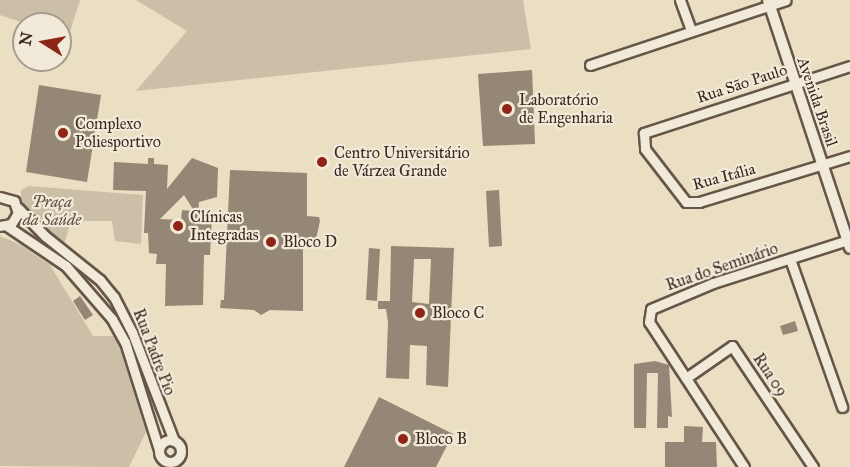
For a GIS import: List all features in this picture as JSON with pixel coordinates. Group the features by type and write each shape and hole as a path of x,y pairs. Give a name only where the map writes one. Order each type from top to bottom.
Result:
{"street":[{"path":"680,0 691,31"},
{"path":"590,65 768,3 786,0"},
{"name":"Avenida Brasil","path":"768,3 823,164 847,244"},
{"name":"Rua São Paulo","path":"644,133 850,66"},
{"name":"Rua Itália","path":"644,133 645,149 686,202 699,202 850,156"},
{"name":"Rua Padre Pio","path":"0,197 11,198 45,237 100,280 114,297 132,332 180,454"},
{"path":"3,226 15,221 18,208"},
{"name":"Rua Padre Pio","path":"3,226 66,266 112,319 125,342 164,459"},
{"name":"Rua do Seminário","path":"744,467 649,322 651,309 790,259 847,244"},
{"path":"790,259 842,407"},
{"name":"Rua 09","path":"686,378 732,346 813,467"},
{"path":"174,441 164,442 164,459 173,461 180,454 184,467"}],"green space":[{"path":"0,0 80,0 72,25 72,12 12,12 12,19 0,15"},
{"path":"136,0 523,0 531,49 136,91 187,31"},
{"name":"Praça da Saúde","path":"29,186 143,195 141,244 115,241 112,221 71,221 63,248 21,205 21,190"},
{"path":"0,236 21,245 50,265 93,336 116,336 147,430 129,467 0,466"}],"building":[{"name":"Laboratório de Engenharia","path":"532,70 535,144 483,146 478,74"},
{"name":"Complexo Poliesportivo","path":"39,85 101,95 87,182 26,172"},
{"name":"Clínicas Integradas","path":"148,158 154,158 154,164 168,165 167,189 192,158 218,168 217,197 199,202 198,214 212,215 210,255 204,255 203,305 165,306 166,264 156,264 157,254 149,253 148,233 144,233 146,191 113,190 114,162 148,164","holes":["184,195 194,211 182,210 181,220 160,219"]},
{"name":"Bloco D","path":"230,170 307,173 307,216 319,217 320,221 315,244 312,248 303,248 303,311 270,310 261,315 254,310 220,308 221,300 224,300"},
{"path":"499,190 502,246 489,247 486,191"},
{"name":"Bloco C","path":"391,246 454,248 448,387 426,385 427,346 410,345 409,379 386,378 388,322 386,309 378,309 378,301 390,301","holes":["414,259 431,259 429,304 412,302"]},
{"path":"369,248 380,249 377,301 366,300"},
{"path":"80,296 93,315 85,320 73,301"},
{"path":"795,321 798,331 783,335 780,326"},
{"path":"655,361 669,365 672,417 668,416 668,428 657,428 658,373 647,373 646,428 634,428 634,364"},
{"name":"Bloco B","path":"379,397 453,434 436,467 344,467"},
{"path":"684,426 703,427 702,442 716,442 717,467 665,467 665,442 684,442"}],"place":[{"name":"Laboratório de Engenharia","path":"507,109"},
{"name":"Complexo Poliesportivo","path":"63,133"},
{"name":"Centro Universitário de Várzea Grande","path":"322,162"},
{"name":"Clínicas Integradas","path":"178,226"},
{"name":"Bloco D","path":"271,242"},
{"name":"Bloco C","path":"420,313"},
{"name":"Bloco B","path":"403,439"}]}
